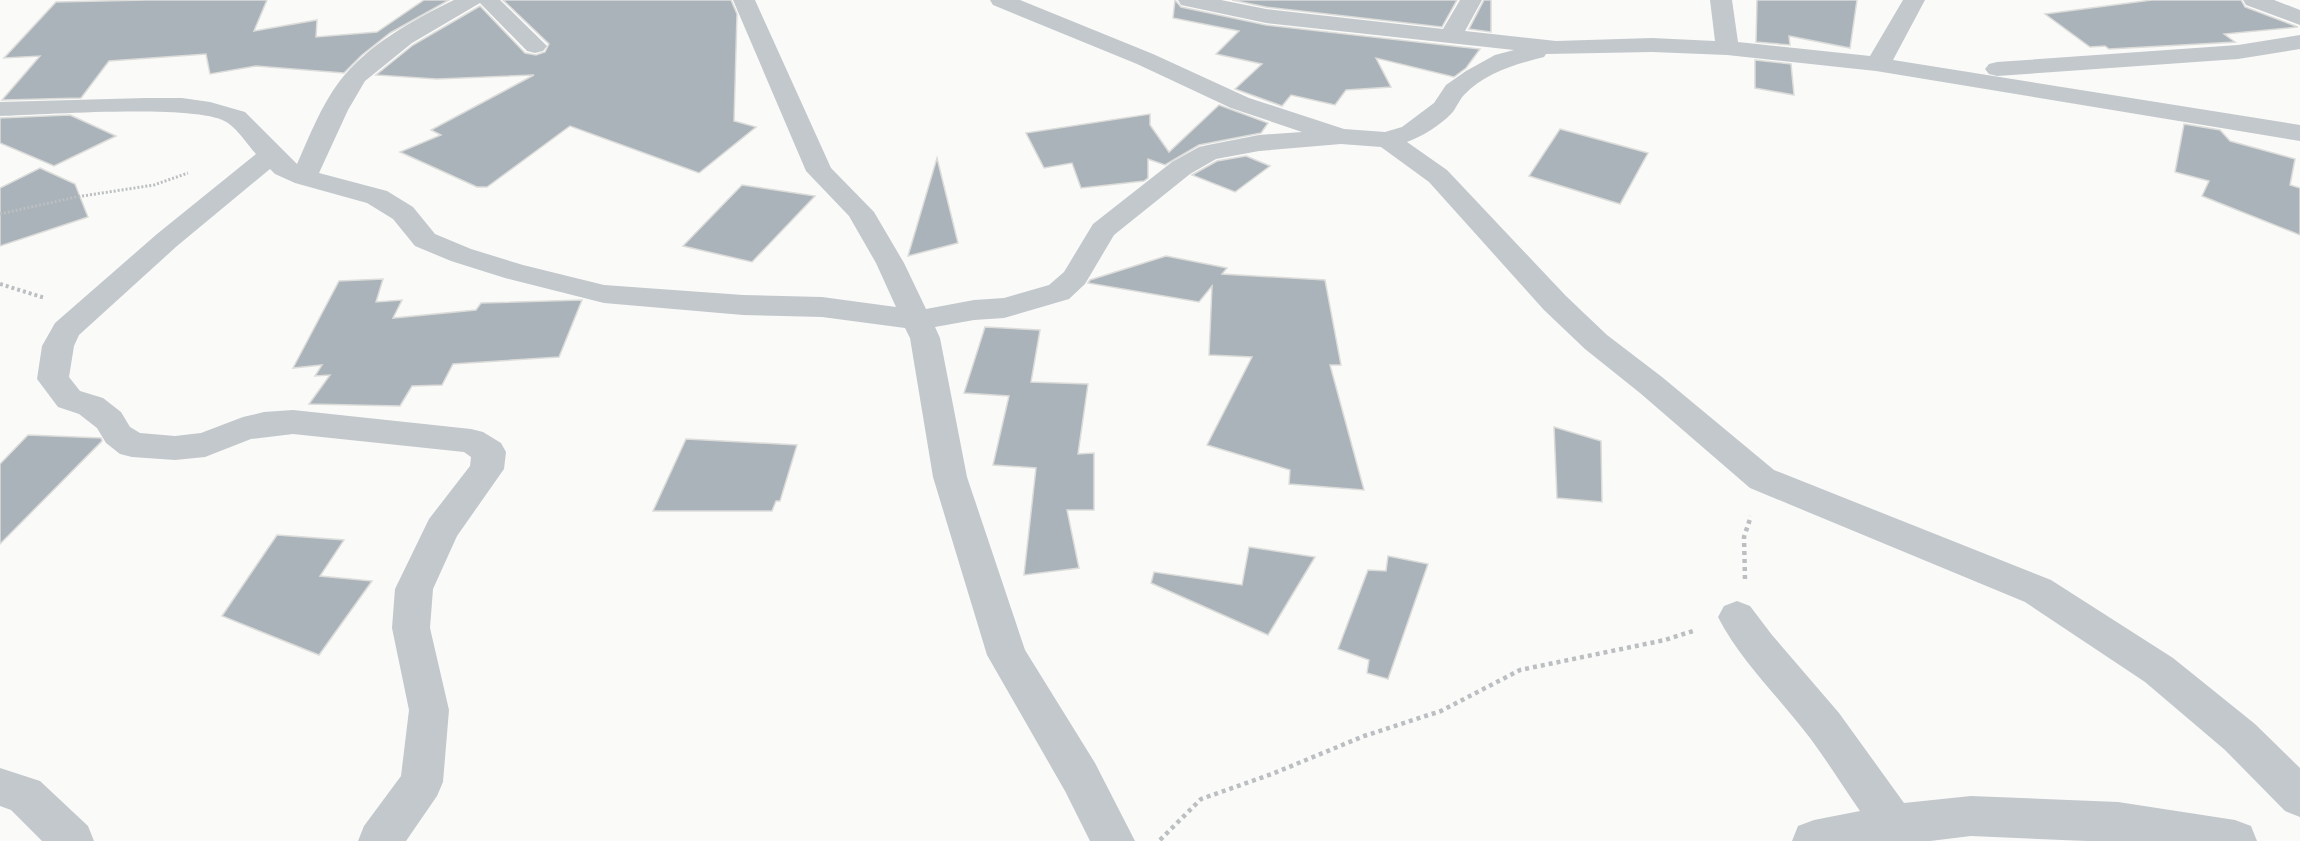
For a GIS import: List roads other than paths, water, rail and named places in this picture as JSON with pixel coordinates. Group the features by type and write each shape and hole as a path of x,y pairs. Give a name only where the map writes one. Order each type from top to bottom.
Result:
{"street":[{"path":"304,177 348,87 376,60 411,34 471,0"},
{"path":"489,0 535,46"},
{"path":"744,0 819,171 860,212 890,263 919,320 927,349 950,477 1007,655 1080,777 1113,841"},
{"path":"1001,0 1145,59 1240,103 1341,136"},
{"path":"1190,0 1266,16 1556,48 1652,45 1727,48 1876,64 2300,134"},
{"path":"1449,37 1471,0"},
{"path":"1721,0 1727,48"},
{"path":"1876,64 1884,55 1914,0"},
{"path":"2254,0 2300,18"},
{"path":"1944,74 2238,52 2300,42"},
{"path":"0,109 170,105 210,109 236,117 284,168 304,177 377,197 403,213 425,240 461,255 567,286 604,294 733,304 822,307 919,320 974,310 1004,308 1040,300 1059,292 1075,278 1102,230 1181,168 1208,153 1259,143 1341,136 1387,140 1411,132 1443,108 1455,90 1474,76 1503,60 1556,48"},
{"path":"1387,140 1414,156 1438,176 1555,303 1596,342 1651,385 1762,479 2038,591 2159,670 2240,737 2300,797"},
{"path":"272,154 167,240 66,330 58,346 53,379 69,399 91,406 109,420 118,435 132,445 175,448 206,445 243,429 264,424 293,422 471,441 480,444 489,452 487,469 442,529 414,590 411,628 429,711 422,782 380,841"},
{"path":"1737,617 1758,646 1825,726 1897,833"},
{"path":"0,787 25,795 72,841"},
{"path":"1814,841 1897,833 1971,816 2118,822 2235,841"}]}
